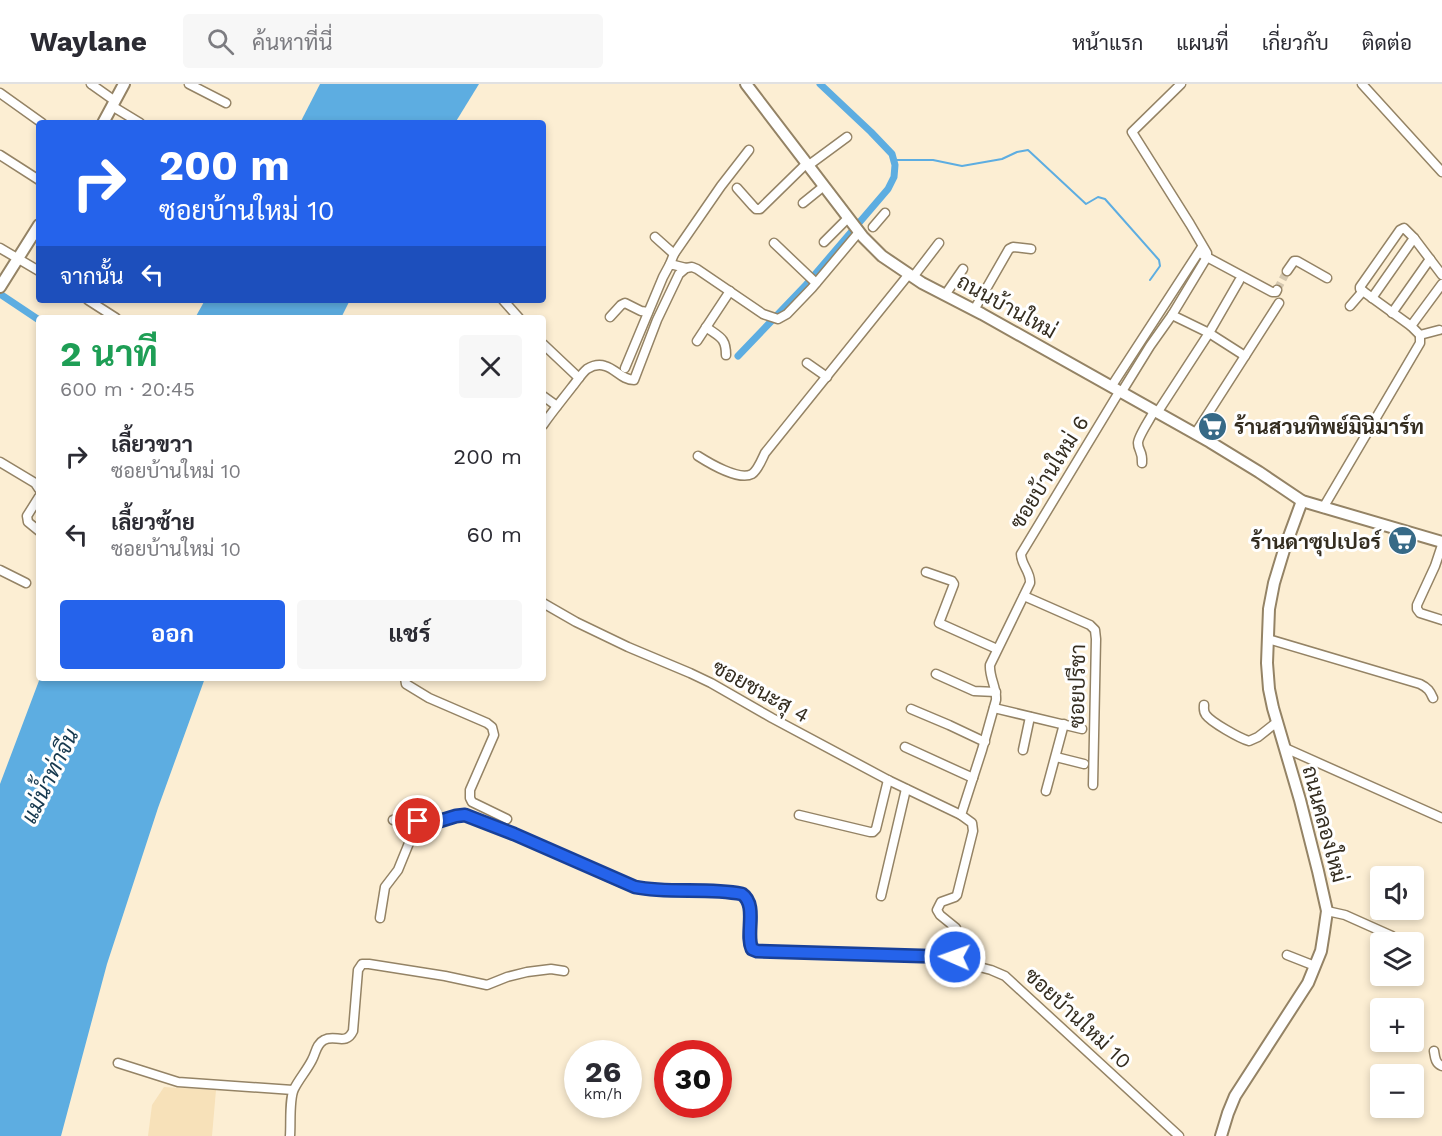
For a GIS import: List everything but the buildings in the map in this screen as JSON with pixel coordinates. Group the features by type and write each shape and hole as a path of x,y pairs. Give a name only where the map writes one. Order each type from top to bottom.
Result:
{"street":[{"path":"90,84 136,120"},
{"path":"104,120 124,84"},
{"path":"189,84 226,103"},
{"name":"ถนนบ้านใหม่","path":"746,84 848,218 866,232 882,256 911,276 1195,434 1260,472 1302,501 1442,544"},
{"path":"1181,84 1131,132 1190,224 1200,249 1207,257 1272,292 1277,290"},
{"path":"1362,84 1442,172"},
{"path":"0,93 38,120"},
{"path":"737,188 756,209 760,209 808,164 847,137"},
{"path":"625,368 674,254 749,150"},
{"path":"0,155 36,175"},
{"path":"803,202 824,186"},
{"path":"670,264 697,269 763,314 778,319 787,314 885,213"},
{"path":"824,242 848,218"},
{"path":"1323,508 1420,343 1420,335 1411,326 1360,287 1400,230 1404,228 1442,275"},
{"path":"0,287 36,230"},
{"path":"655,237 674,254"},
{"path":"1372,298 1414,238"},
{"path":"774,243 816,283"},
{"path":"698,456 720,469 742,475 755,471 765,453 939,243"},
{"path":"974,310 1009,249 1013,247 1030,249"},
{"path":"0,248 36,269"},
{"path":"1117,391 1200,249"},
{"path":"1117,391 1172,315 1207,257"},
{"path":"1392,313 1430,259"},
{"path":"1287,271 1292,263 1297,261 1327,278"},
{"path":"546,421 587,369 607,366 625,378 634,380 657,320 679,274 686,268"},
{"path":"945,295 963,269"},
{"path":"1142,463 1143,456 1138,440 1209,333 1239,281"},
{"path":"1411,326 1442,284"},
{"path":"697,340 730,291"},
{"path":"1350,306 1363,291"},
{"path":"93,303 111,315"},
{"path":"506,303 516,315"},
{"path":"610,317 625,303 648,312"},
{"path":"1195,434 1279,303"},
{"path":"1172,315 1209,333 1245,356"},
{"path":"706,327 724,341 726,355"},
{"path":"1420,335 1439,330"},
{"path":"546,347 579,378"},
{"path":"807,363 827,377"},
{"name":"ซอยบ้านใหม่ 6","path":"961,815 994,708 996,692 989,669 990,665 1031,579 1021,560 1022,550 1117,391"},
{"path":"546,398 557,406"},
{"path":"0,462 36,484"},
{"name":"ถนนคลองใหม่","path":"1221,1136 1235,1096 1308,983 1321,951 1327,911 1300,800 1277,722 1269,688 1267,663 1269,609 1274,583 1302,501"},
{"path":"36,502 27,516 28,522 36,529"},
{"path":"1442,544 1417,609 1420,613 1442,620"},
{"path":"0,570 26,584"},
{"path":"926,572 952,581 954,584 939,623 997,649"},
{"name":"ซอยปรีชา","path":"1024,596 1090,625 1095,630 1093,785"},
{"name":"ซอยชนะสุ 4","path":"546,605 628,647 711,682 772,718 888,780 961,815"},
{"path":"1268,639 1420,684 1431,691 1433,698"},
{"path":"936,674 974,692 996,692"},
{"path":"406,681 406,684 429,698 492,727 494,735 470,790 470,798 472,802 507,819"},
{"path":"1204,705 1209,718 1248,741 1258,737 1277,722"},
{"path":"994,708 1082,729"},
{"path":"911,710 985,742"},
{"path":"1023,750 1030,717"},
{"path":"1046,791 1064,724"},
{"path":"905,747 973,778"},
{"path":"1285,748 1442,818"},
{"path":"1056,757 1084,764"},
{"path":"799,815 873,832 876,829 888,780"},
{"path":"881,896 906,789"},
{"name":"ซอยบ้านใหม่ 10","path":"393,820 404,816 430,824 465,815 635,887 647,890 742,894 747,897 749,903 751,922 749,943 752,949 757,951 955,957 964,963 991,970 1005,976 1179,1136"},
{"path":"955,957 958,948 956,928 939,915 937,910 941,902 955,897 962,879 973,825 961,815"},
{"path":"380,918 385,887 398,870 418,821"},
{"path":"1327,911 1345,915 1383,932"},
{"path":"1287,955 1315,966"},
{"path":"290,1136 293,1090 317,1047 326,1039 351,1036 358,970 362,964 487,985 527,972 551,969 564,971"},
{"path":"1434,1050 1438,1064 1442,1066"},
{"path":"118,1063 178,1082 293,1090"}],"shaded area":[{"path":"164,1087 216,1090 212,1136 148,1136 152,1105"}],"water":[{"path":"320,84 479,84 457,120 302,120"},
{"path":"203,303 348,303 342,315 197,315"},
{"name":"แม่น้ำท่าจีน","path":"39,681 204,681 158,808 107,964 61,1136 0,1136 0,784"}],"waterway":[{"path":"738,356 805,286 888,189 894,177 895,165 892,154 820,84"},
{"path":"894,160 933,160 962,166 1002,159 1028,150 1086,204 1098,197 1105,199 1159,260 1160,266 1150,280"},
{"path":"0,294 36,318"}],"tunnel":[{"path":"1277,290 1287,271"}],"place":[{"name":"ร้านสวนทิพย์มินิมาร์ท","path":"1213,426"},
{"name":"ร้านดาซุปเปอร์","path":"1402,541"}],"route":[{"path":"418,821 430,824 465,815 514,834 620,882 647,890 742,894 747,897 749,903 751,922 749,943 752,949 757,951 955,957"}]}
